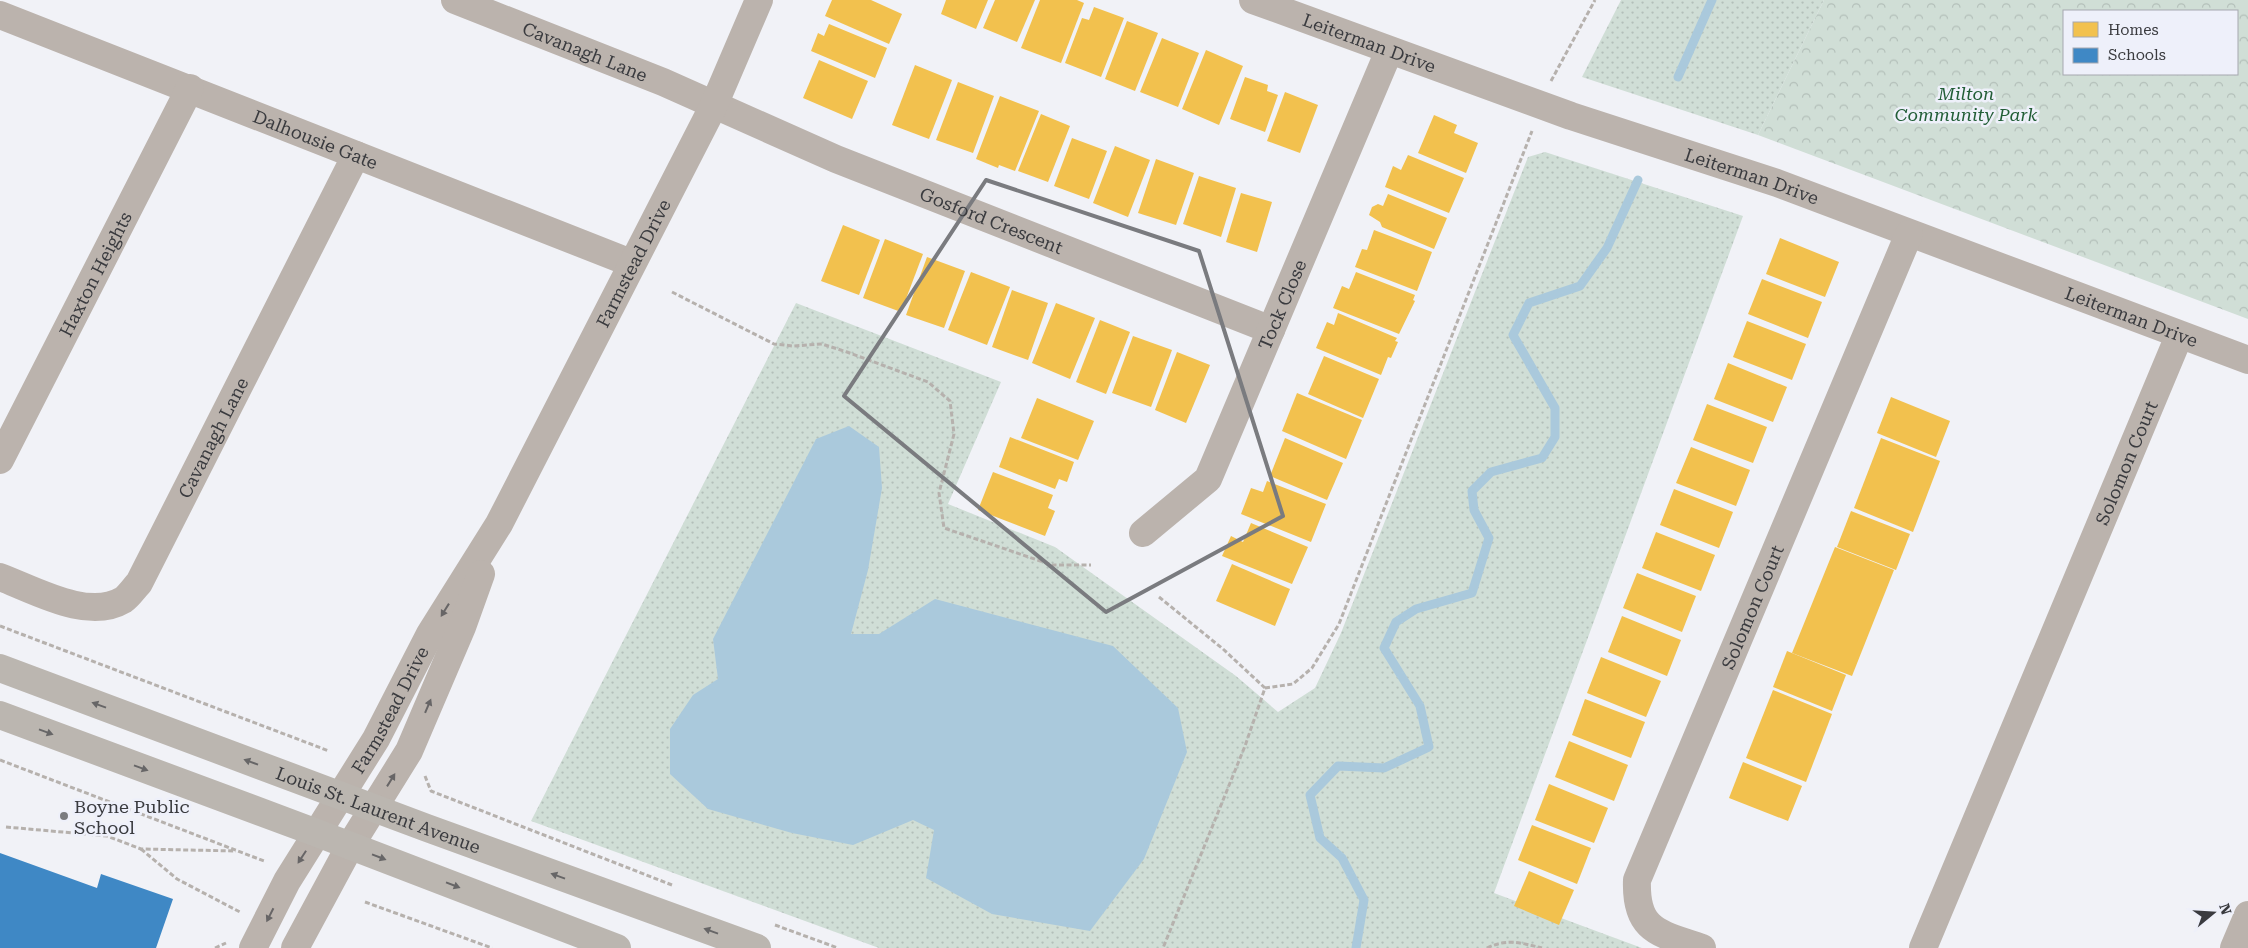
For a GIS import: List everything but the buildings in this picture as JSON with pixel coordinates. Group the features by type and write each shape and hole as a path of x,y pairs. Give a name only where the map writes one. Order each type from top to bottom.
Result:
{"main road":[{"name":"Louis St. Laurent Avenue","path":"0,668 341,796 757,948"},
{"path":"0,715 318,833 617,948"}],"street":[{"name":"Cavanagh Lane","path":"455,0 663,82 714,105"},
{"name":"Farmstead Drive","path":"259,936 287,881 376,739 430,634 499,524 631,263 714,105 759,0"},
{"name":"Leiterman Drive","path":"1253,0 1571,116 1777,183 2179,336 2248,360"},
{"name":"Dalhousie Gate","path":"0,15 190,88 631,263"},
{"name":"Tock Close","path":"1143,534 1208,479 1389,51"},
{"name":"Haxton Heights","path":"0,460 190,88"},
{"name":"Gosford Crescent","path":"714,105 836,159 1271,330"},
{"name":"Cavanagh Lane","path":"0,577 80,607 105,607 124,600 139,583 356,155"},
{"name":"Solomon Court","path":"1702,948 1660,933 1649,926 1642,915 1636,899 1637,880 1909,234"},
{"name":"Solomon Court","path":"1923,948 2179,336"},
{"name":"Farmstead Drive","path":"295,948 350,846 410,751 462,627 499,524"},
{"path":"2234,948 2248,915"}],"path":[{"path":"1556,70 1595,0"},
{"path":"1265,688 1293,684 1312,668 1339,624 1529,142"},
{"path":"672,292 774,344 793,346 822,344 928,382 950,401 954,434 939,493 944,528 1052,565 1092,565"},
{"path":"1159,597 1223,649 1265,688"},
{"path":"0,626 329,752"},
{"path":"1163,948 1245,746 1265,688"},
{"path":"0,760 264,861"},
{"path":"424,775 431,790 678,887"},
{"path":"6,827 107,836 141,849 177,879 259,936"},
{"path":"141,849 239,851"},
{"path":"365,902 492,948"},
{"path":"769,923 838,948"},
{"path":"1488,948 1500,942 1518,942 1542,948"}],"highlighted area":[{"path":"986,180 1199,251 1283,516 1106,612 844,396"}],"green space":[{"path":"1621,0 1824,0 1758,135 1582,77"},
{"name":"Milton Community Park","path":"1824,0 2248,0 2248,319 1758,135"},
{"path":"1545,152 1743,216 1494,893 1642,948 879,948 531,821 796,303 1001,382 948,504 1055,547 1236,676 1278,712 1315,688 1341,633 1528,157"}],"water":[{"path":"849,426 879,447 882,488 868,570 851,634 879,634 935,599 1113,646 1178,708 1187,752 1144,859 1090,931 992,914 926,878 934,830 913,820 853,845 792,833 708,809 670,774 670,729 693,695 718,679 713,639 816,439"}],"waterway":[{"path":"1678,77 1712,0"},
{"path":"1356,948 1364,900 1342,858 1320,838 1310,795 1338,766 1384,768 1429,747 1420,706 1384,648 1396,622 1416,609 1472,593 1489,538 1474,510 1472,491 1491,472 1542,458 1555,437 1555,408 1513,335 1529,303 1580,286 1607,248 1638,180"}],"place":[{"name":"Boyne Public School","path":"64,816"}]}
